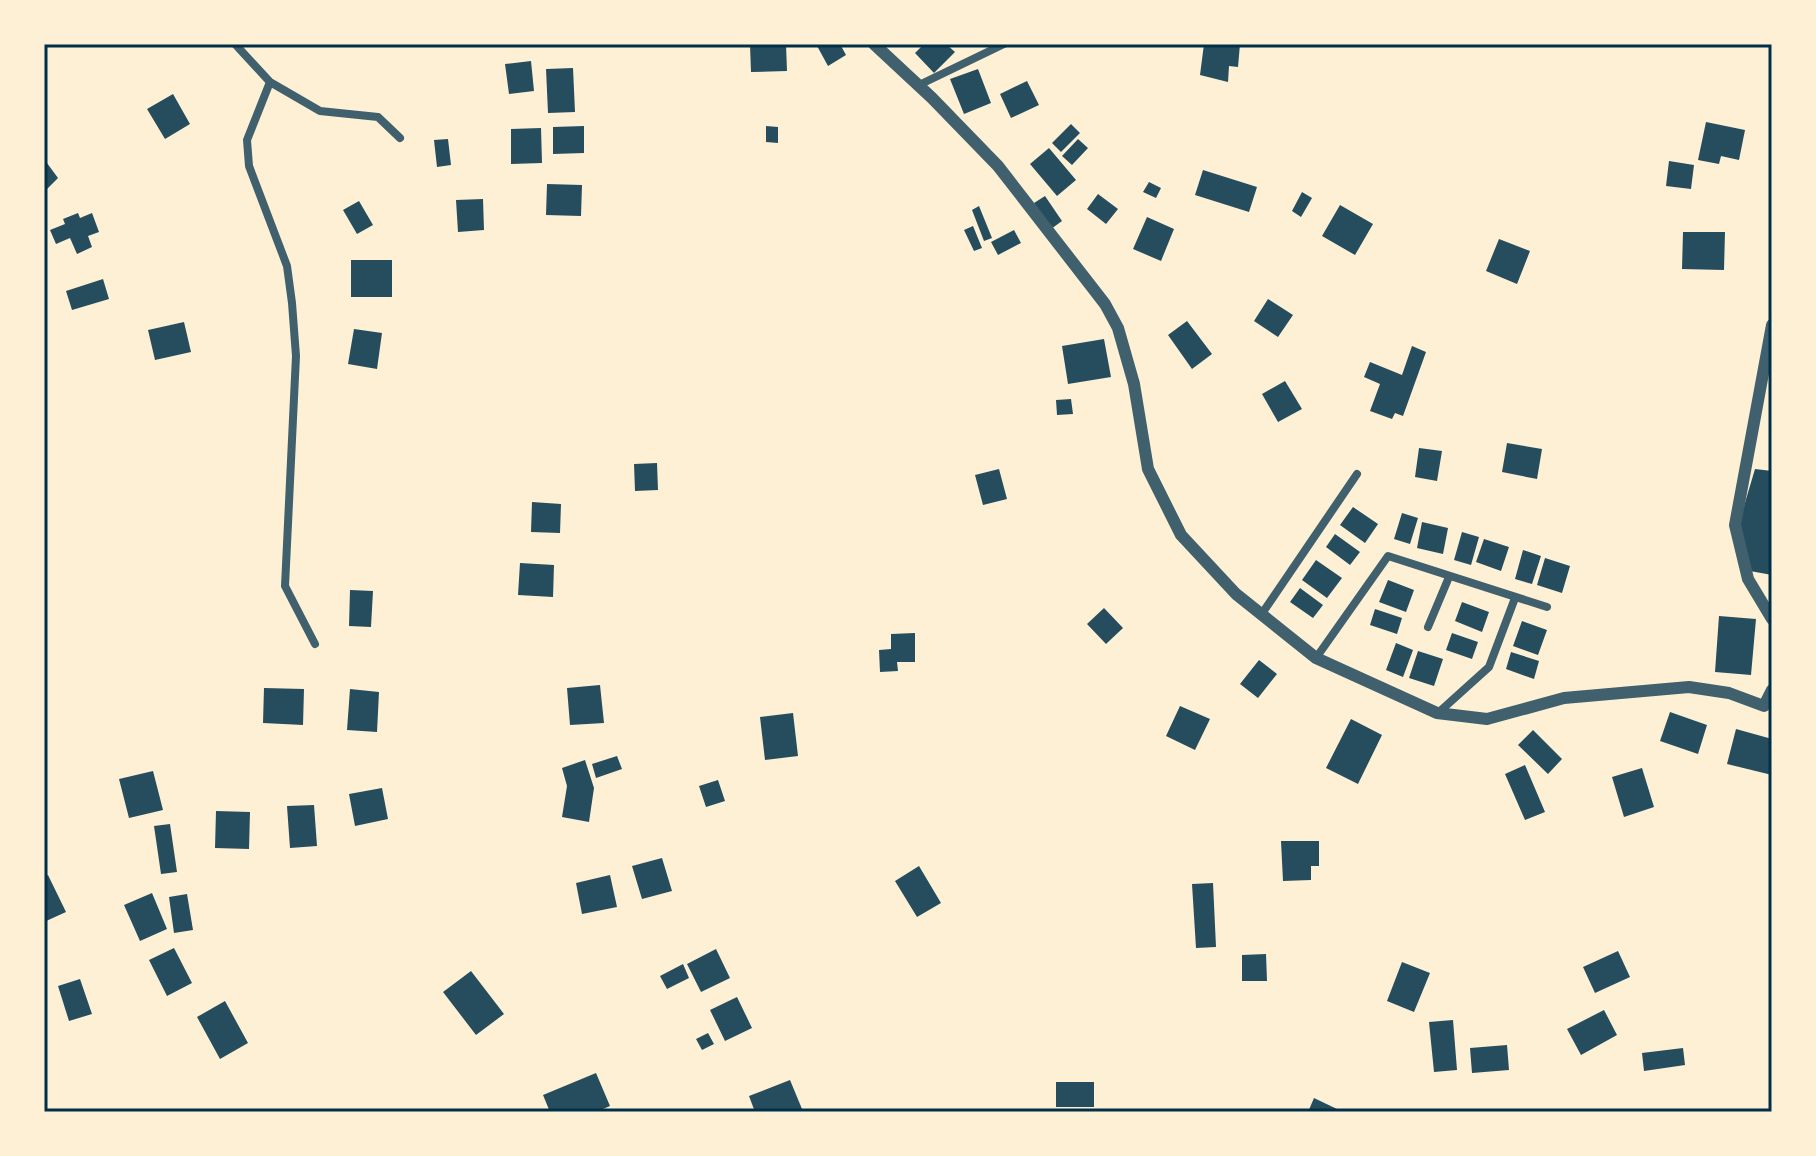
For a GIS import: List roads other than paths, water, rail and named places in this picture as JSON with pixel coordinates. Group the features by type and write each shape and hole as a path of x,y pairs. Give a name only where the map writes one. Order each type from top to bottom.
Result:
{"street":[{"path":"235,44 270,82 320,111 378,117 400,138"},
{"path":"874,44 998,166 1105,304 1118,328 1134,384 1148,469 1181,535 1236,594 1316,658 1437,713 1487,719 1564,698 1689,687 1729,693 1768,708 1772,690"},
{"path":"919,85 1004,44"},
{"path":"270,82 247,140 249,166 287,266 296,356 285,586 315,644"},
{"path":"1772,325 1735,525 1748,579 1772,619"},
{"path":"1261,615 1357,474"},
{"path":"1316,658 1388,556 1547,607"},
{"path":"1428,627 1449,577"},
{"path":"1437,713 1489,667 1515,598"}]}
